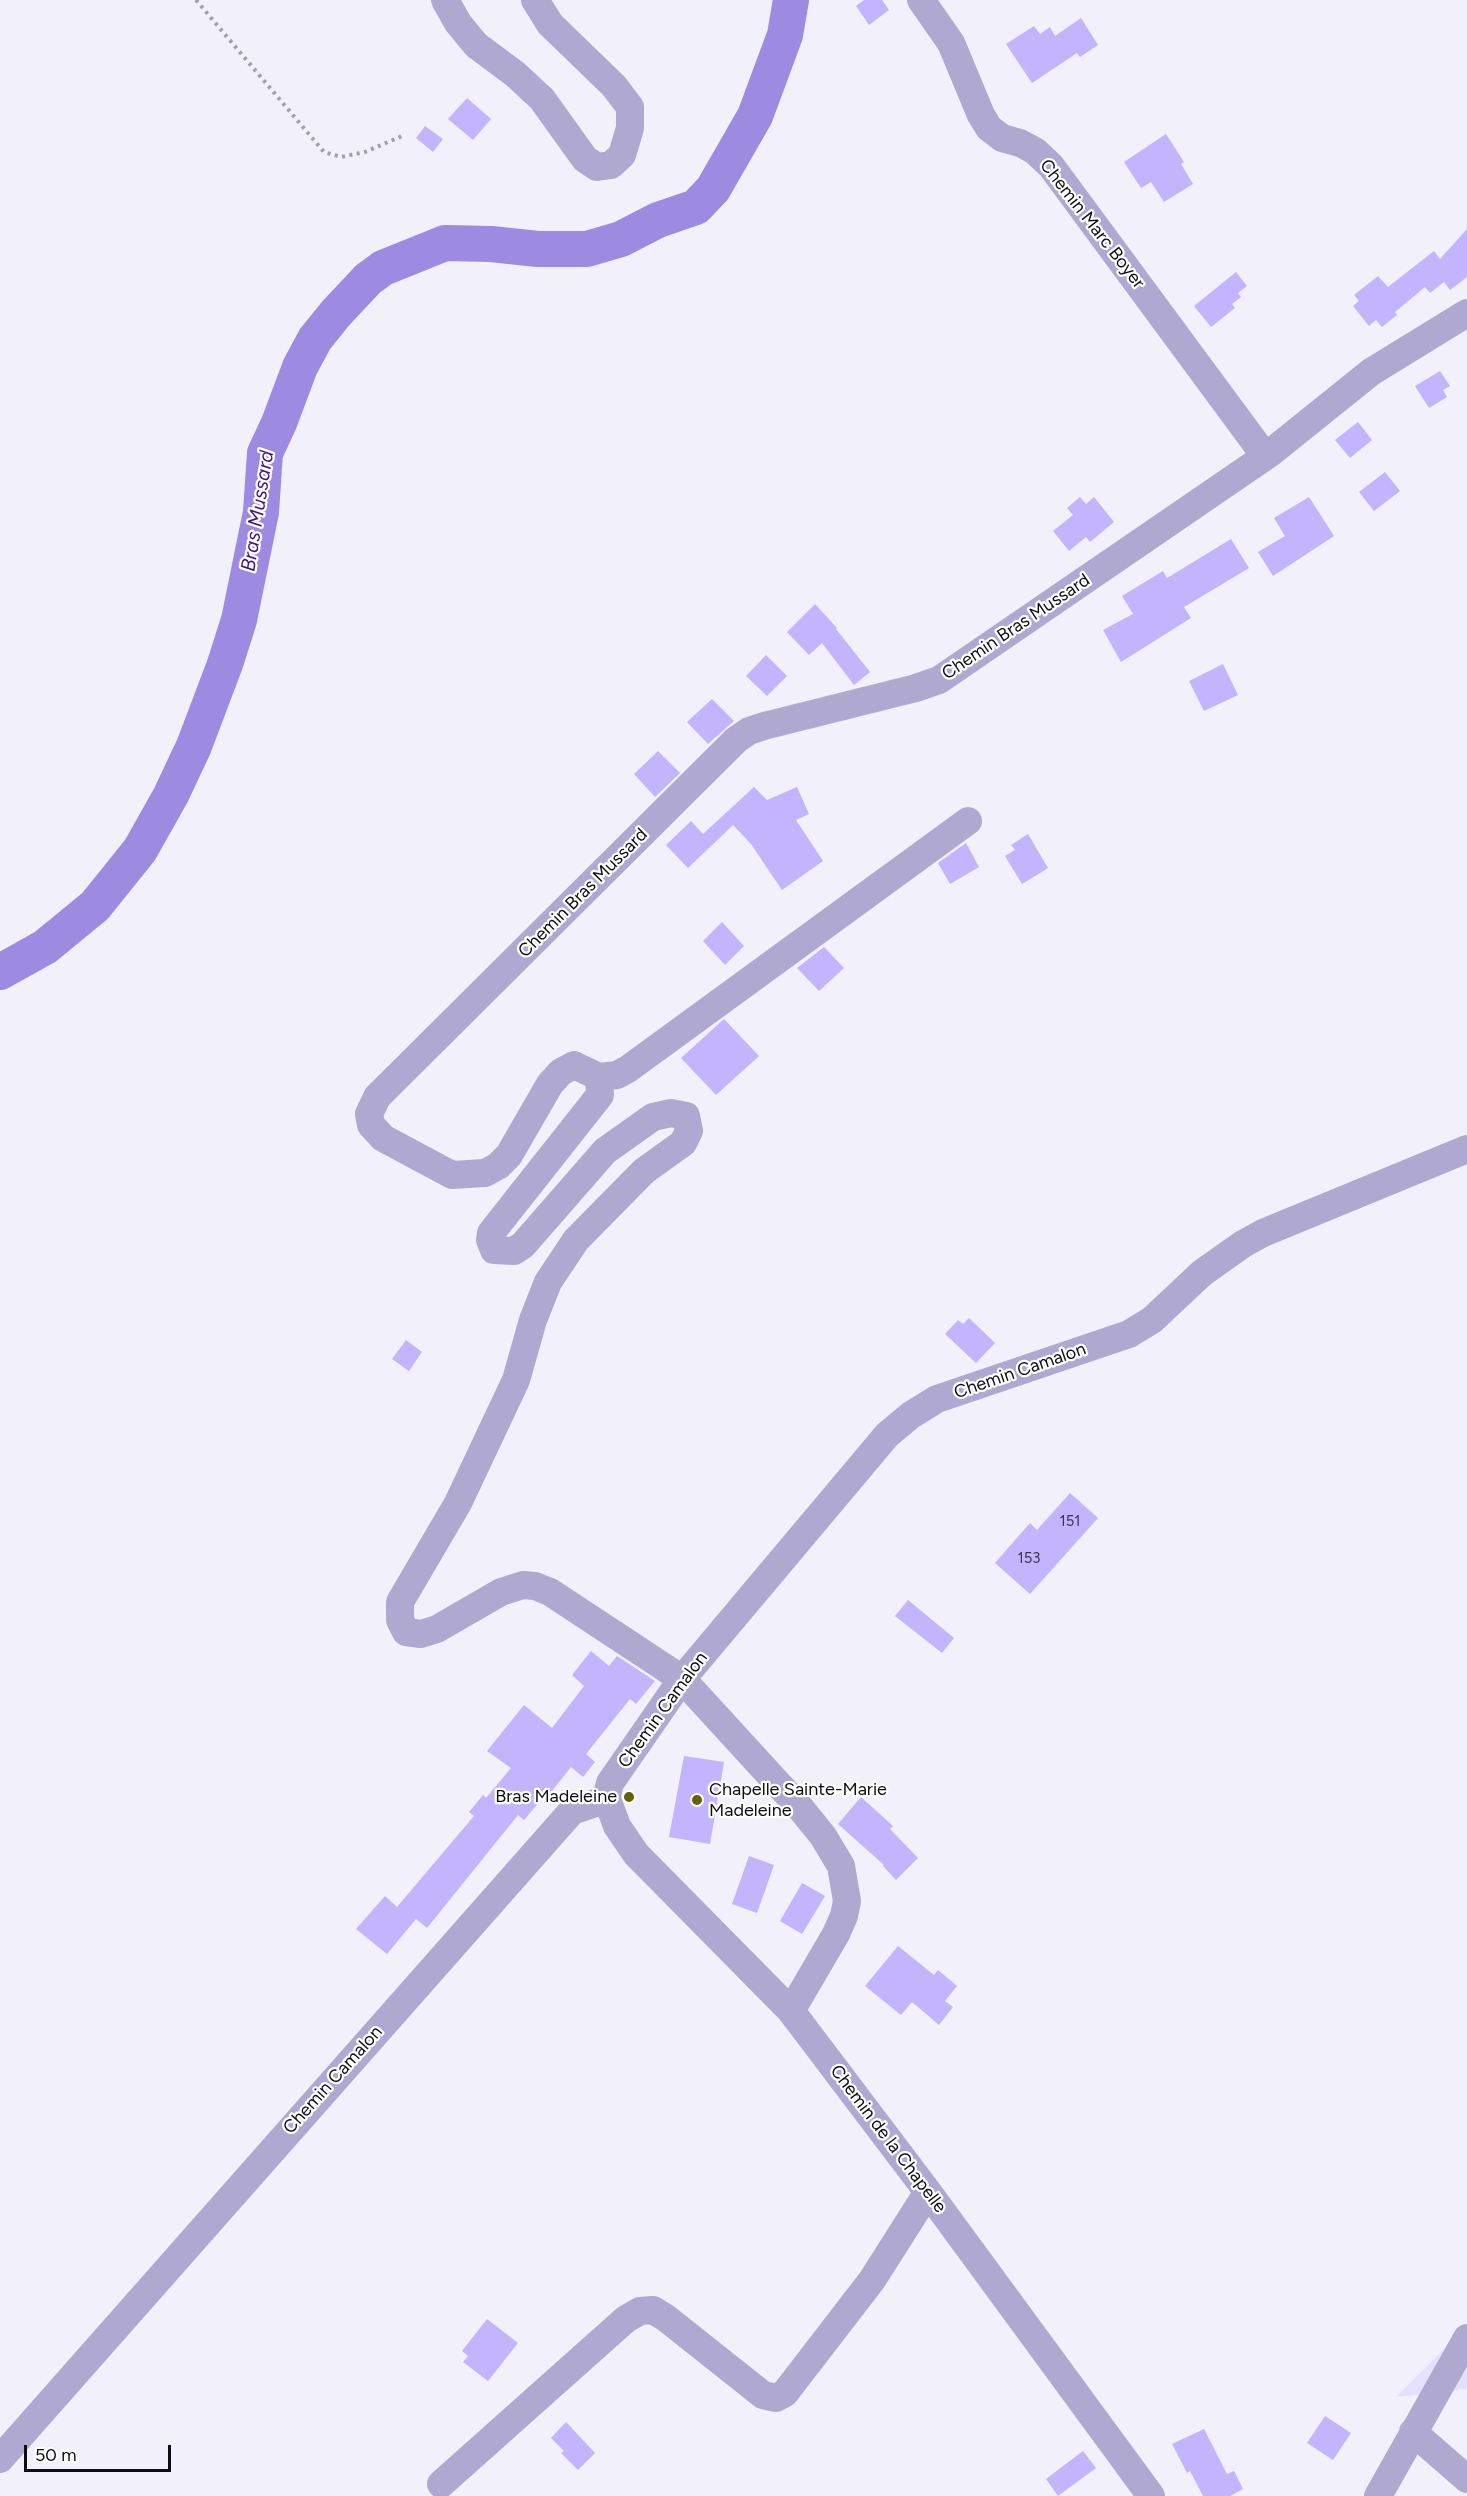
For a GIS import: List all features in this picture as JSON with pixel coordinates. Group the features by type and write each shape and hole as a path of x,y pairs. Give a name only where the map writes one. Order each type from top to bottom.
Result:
{"street":[{"path":"445,0 458,23 476,45 515,74 542,99 585,159 597,167 611,165 622,155 630,128 630,107 614,86 550,24 535,0"},
{"name":"Chemin Marc Boyer","path":"921,0 954,49 981,116 989,128 1002,138 1020,143 1035,152 1052,166 1265,456"},
{"name":"Chemin Bras Mussard","path":"598,1077 574,1065 561,1072 550,1084 509,1155 498,1166 485,1173 452,1175 383,1138 374,1130 369,1120 371,1108 377,1097 736,740 749,731 764,726 916,688 939,680 1265,456 1371,372 1467,313"},
{"path":"791,2011 844,1916 847,1901 841,1866 823,1836 801,1810 682,1679 550,1592 535,1586 523,1586 501,1592 437,1629 421,1634 406,1632 400,1620 400,1602 458,1503 516,1380 533,1320 548,1282 576,1240 644,1171 683,1143 689,1131 686,1116 671,1113 653,1117 605,1151 523,1245 514,1251 494,1250 490,1240 491,1233 600,1095 598,1077 617,1075 628,1069 968,821"},
{"name":"Chemin Camalon","path":"0,2459 572,1811 608,1799 610,1783 682,1679 888,1435 911,1415 937,1399 1130,1334 1152,1320 1202,1273 1253,1238 1467,1149"},
{"name":"Chemin de la Chapelle","path":"608,1799 617,1826 636,1854 791,2011 928,2192 1151,2496"},
{"path":"441,2484 627,2319 640,2311 653,2310 666,2318 764,2395 776,2398 785,2393 872,2280 928,2192"},
{"path":"1378,2496 1467,2338"},
{"path":"1413,2432 1467,2479"}],"path":[{"path":"196,0 324,152 341,157 365,152 402,136"}],"shaded area":[{"path":"1467,2326 1467,2389 1396,2397"}],"building":[{"path":"864,0 882,0 889,10 869,25 856,6"},
{"path":"1081,18 1098,45 1080,57 1077,53 1032,83 1006,44 1034,26 1040,34 1050,27 1055,36"},
{"path":"467,98 491,119 473,140 448,119"},
{"path":"425,126 443,139 433,152 416,138"},
{"path":"1166,134 1184,162 1181,164 1193,184 1164,202 1151,182 1141,188 1124,162"},
{"path":"1467,229 1467,277 1450,290 1444,282 1430,293 1425,287 1395,312 1397,315 1382,327 1376,320 1369,326 1353,306 1359,301 1354,295 1378,276 1388,287 1434,251 1440,259"},
{"path":"1236,272 1247,286 1238,293 1241,297 1232,304 1235,308 1211,327 1194,306"},
{"path":"1440,371 1450,386 1443,390 1447,397 1429,408 1415,386"},
{"path":"1358,422 1372,440 1350,458 1335,440"},
{"path":"1385,472 1400,491 1374,511 1359,492"},
{"path":"1080,497 1086,504 1094,497 1114,522 1090,542 1086,537 1069,551 1053,531 1073,515 1067,508"},
{"path":"1309,497 1334,536 1273,576 1258,552 1285,536 1274,518"},
{"path":"1231,539 1249,568 1184,607 1191,618 1121,662 1103,630 1133,614 1122,596 1163,571 1167,578"},
{"path":"815,604 837,628 870,672 854,685 822,643 809,655 787,632"},
{"path":"766,655 787,676 767,696 746,676"},
{"path":"1223,664 1238,695 1204,711 1189,681"},
{"path":"712,699 734,721 708,744 687,722"},
{"path":"658,751 680,773 655,797 634,774"},
{"path":"754,787 767,800 797,787 809,814 796,820 823,861 782,890 751,844 733,825 688,868 666,845 691,821 703,834"},
{"path":"1028,834 1048,868 1022,884 1005,856 1015,850 1011,845"},
{"path":"966,843 979,867 950,884 938,863"},
{"path":"722,922 744,946 725,965 703,941"},
{"path":"824,947 844,968 819,991 797,968"},
{"path":"724,1019 759,1056 716,1095 681,1058"},
{"path":"969,1318 995,1343 976,1363 945,1334 958,1320 963,1324"},
{"path":"406,1340 422,1352 409,1371 392,1359"},
{"path":"1070,1493 1098,1518 1030,1594 995,1563 1030,1523 1037,1530"},
{"path":"908,1600 954,1638 942,1653 895,1616"},
{"path":"591,1651 609,1666 617,1656 655,1681 636,1704 630,1699 586,1754 595,1762 583,1777 571,1767 548,1796 546,1794 524,1820 518,1815 427,1928 416,1919 387,1954 356,1929 385,1896 397,1907 474,1816 469,1812 483,1795 486,1798 511,1768 487,1751 524,1705 552,1728 584,1686 572,1675"},
{"name":"Chapelle Sainte-Marie Madeleine","path":"684,1756 724,1762 710,1844 669,1837"},
{"path":"861,1797 893,1826 890,1829 918,1858 896,1880 884,1865 838,1824"},
{"path":"749,1856 774,1865 757,1913 732,1904"},
{"path":"802,1883 825,1896 802,1934 780,1921"},
{"path":"898,1946 934,1975 938,1970 957,1986 945,2001 953,2007 939,2025 912,2002 901,2015 865,1986"},
{"path":"487,2319 518,2343 488,2381 463,2362 468,2356 462,2351"},
{"path":"1325,2416 1351,2433 1333,2460 1307,2443"},
{"path":"566,2422 595,2453 578,2470 561,2453 564,2451 551,2438"},
{"path":"1204,2429 1227,2474 1234,2471 1243,2489 1230,2496 1203,2496 1190,2471 1187,2473 1172,2444"},
{"path":"1083,2451 1096,2468 1058,2496 1046,2479"}],"waterway":[{"name":"Bras Mussard","path":"0,972 45,947 95,906 140,850 171,795 194,746 239,620 261,512 265,453 300,367 315,339 336,313 368,279 383,268 445,243 491,244 538,249 587,249 621,239 658,220 696,207 713,189 755,116 785,35 791,0"}],"place":[{"name":"Bras Madeleine","path":"629,1797"},
{"name":"Chapelle Sainte-Marie Madeleine","path":"697,1800"}]}
